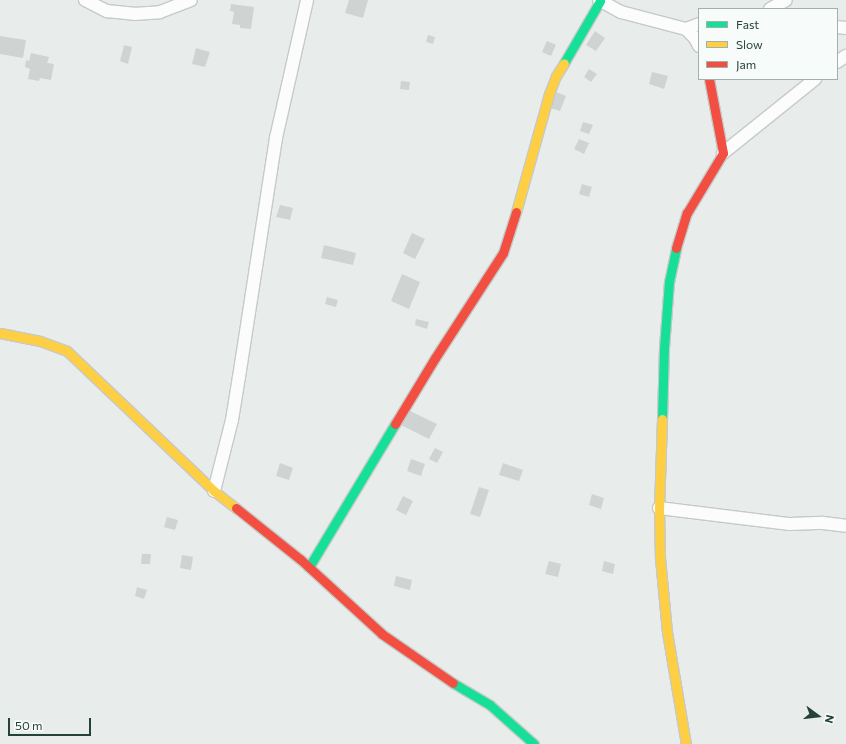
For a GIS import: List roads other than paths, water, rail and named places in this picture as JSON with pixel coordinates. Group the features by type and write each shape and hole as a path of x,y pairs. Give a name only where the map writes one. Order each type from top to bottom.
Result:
{"street":[{"path":"85,0 107,11 134,14 160,12 191,0"},
{"path":"214,491 225,449 238,384 276,138 307,0"},
{"path":"309,566 435,358 503,253 508,242 549,94 556,76 581,36 599,0 612,8 627,14 686,29 695,38 698,44"},
{"path":"771,8 786,0"},
{"path":"686,29 698,24"},
{"path":"709,80 723,153"},
{"path":"686,744 664,614 659,508 664,348 669,282 678,240 687,213 723,153 814,80"},
{"path":"0,333 40,340 67,351 214,491 309,566 382,634 447,679 490,705 534,744"},
{"path":"659,508 790,524 823,523 846,526"}]}
